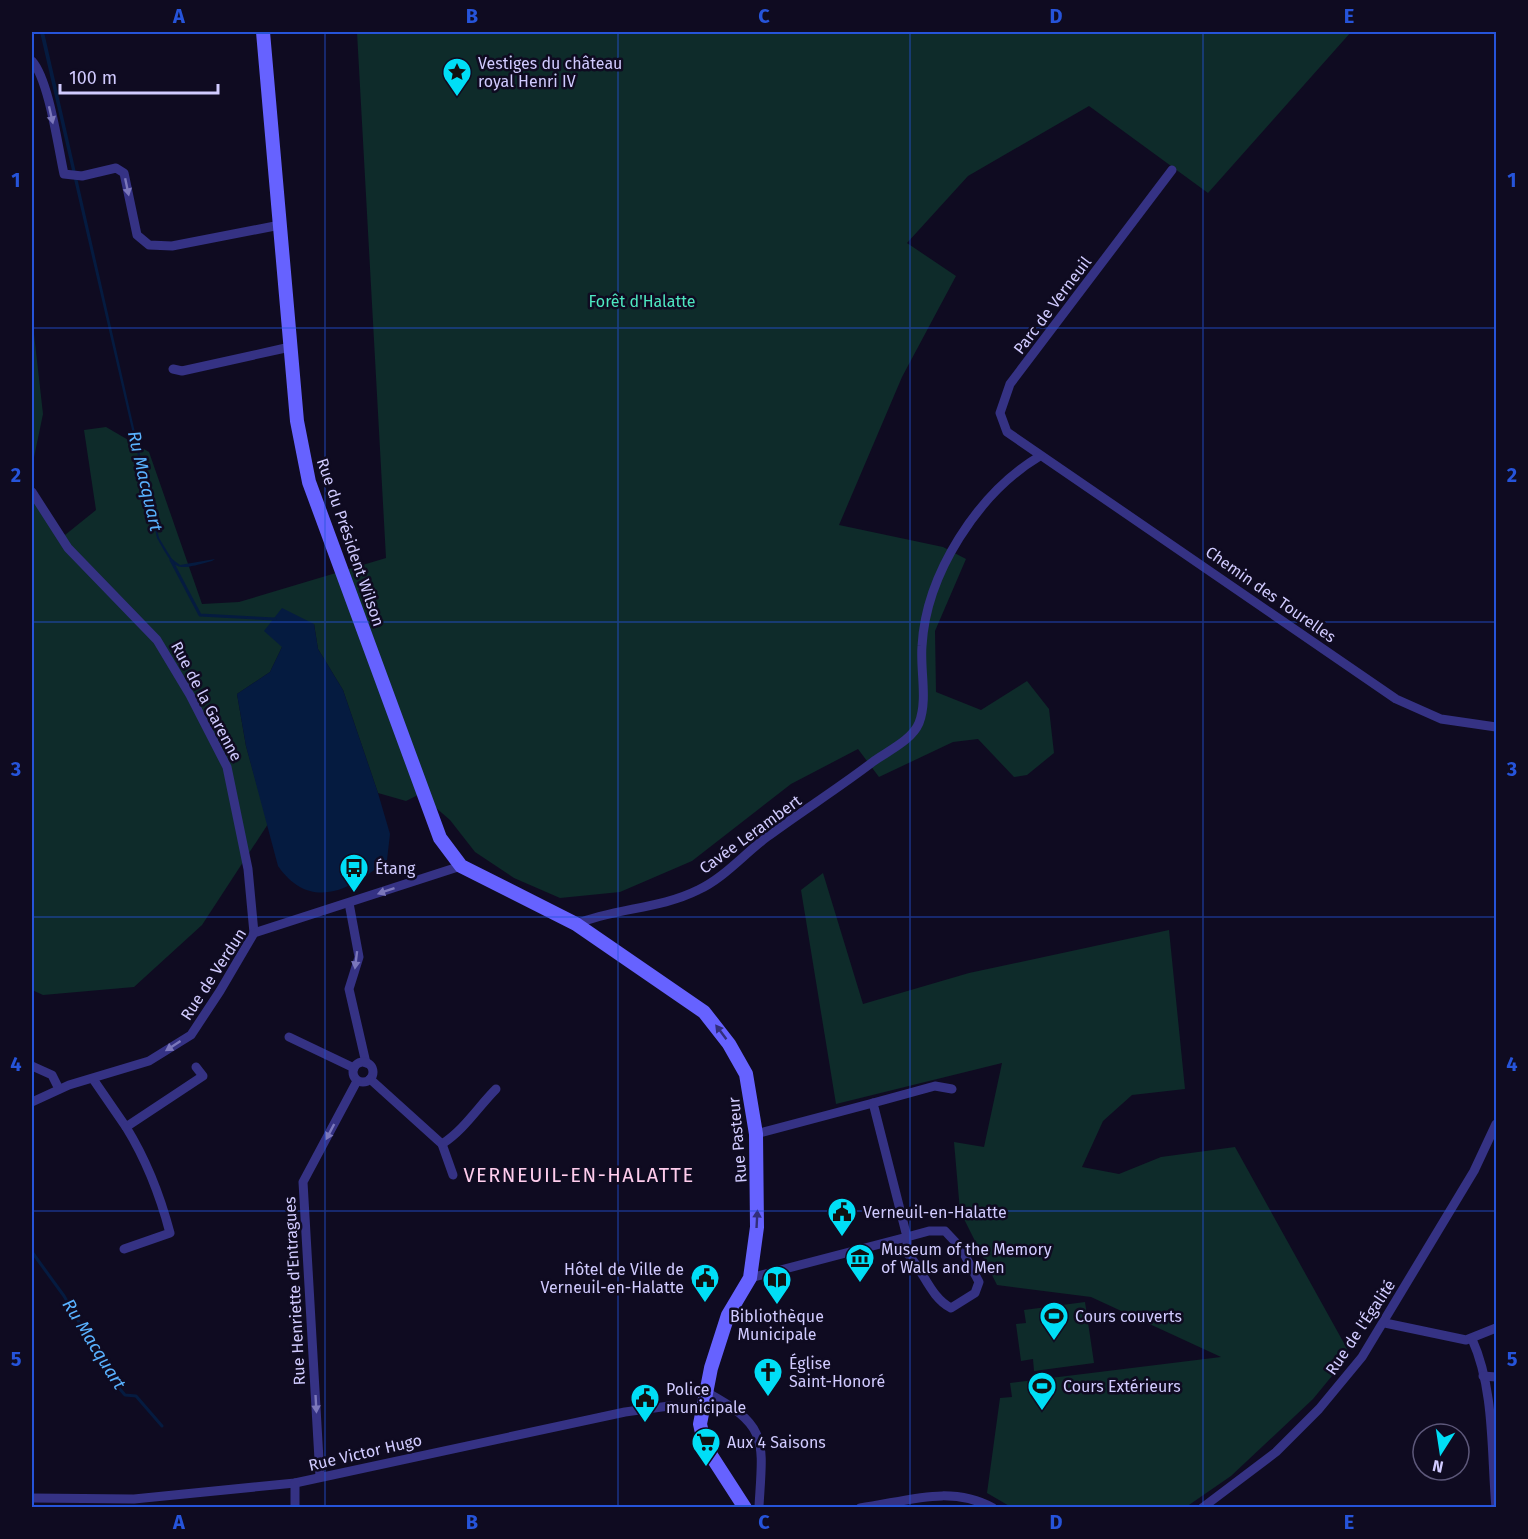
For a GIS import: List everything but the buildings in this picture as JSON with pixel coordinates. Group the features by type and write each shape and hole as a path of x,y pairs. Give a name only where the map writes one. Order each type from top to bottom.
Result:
{"street":[{"name":"Rue du Président Wilson","path":"263,32 297,421 309,482 440,838 461,866"},
{"path":"32,61 37,67 64,174 82,176 116,168 124,173 137,235 149,245 172,246 280,225"},
{"name":"Parc de Verneuil","path":"1040,456 1007,432 1001,421 1000,413 1005,393 1172,170"},
{"path":"173,369 182,371 290,347"},
{"name":"Cavée Lerambert","path":"576,924 601,914 664,902 698,890 768,836 843,786 905,739 918,724 922,699 922,645 933,592 954,550 981,510 1005,482 1040,456"},
{"name":"Chemin des Tourelles","path":"1040,456 1396,699 1441,719 1497,727"},
{"name":"Rue de la Garenne","path":"32,492 68,548 157,640 190,695 228,767 248,869 254,933"},
{"name":"Rue de Verdun","path":"32,1102 59,1089 149,1061 191,1035 254,933 461,866"},
{"name":"Rue Pasteur","path":"461,866 576,924 679,993 704,1012 719,1029 746,1074 756,1134 758,1195 750,1278 728,1315 706,1392 700,1433 705,1446 750,1506"},
{"path":"350,903 359,957 349,989 366,1063 372,1070 370,1079"},
{"path":"290,1037 354,1068"},
{"path":"354,1068 360,1063 366,1063"},
{"path":"32,1066 52,1075 59,1089"},
{"path":"126,1127 203,1076 196,1066"},
{"path":"354,1068 354,1077 357,1081 363,1082 370,1079"},
{"path":"93,1079 141,1150 159,1191 170,1233 124,1249"},
{"path":"370,1079 442,1144 453,1174"},
{"name":"Rue Henriette d'Entragues","path":"320,1477 303,1182 357,1081"},
{"path":"756,1134 935,1086 952,1089"},
{"path":"442,1144 458,1134 475,1111 496,1089"},
{"path":"750,1278 907,1237 929,1231 945,1230 961,1248 979,1282 975,1293 951,1308 939,1302 919,1266 907,1253 907,1237 873,1103"},
{"name":"Rue de l'Égalité","path":"1202,1508 1266,1461 1311,1417 1362,1357 1474,1171 1497,1124"},
{"path":"1384,1323 1472,1339 1497,1328"},
{"path":"1472,1339 1483,1376 1490,1421 1496,1508"},
{"path":"1483,1376 1497,1377"},
{"path":"706,1392 733,1407 759,1433 762,1459 750,1506 771,1508"},
{"name":"Rue Victor Hugo","path":"32,1498 135,1499 295,1484 625,1412 669,1406 702,1410"},
{"path":"295,1484 295,1508"},
{"path":"860,1508 916,1498 961,1495 993,1508"}],"green space":[{"name":"Forêt d'Halatte","path":"357,32 1351,32 1208,193 1089,106 968,176 907,243 956,276 902,377 839,525 943,547 966,559 935,631 936,692 981,710 1027,681 1049,709 1054,753 1027,775 1014,777 978,739 953,742 879,777 858,749 791,784 692,861 620,892 560,898 514,878 475,852 450,820 420,794 406,801 378,793 343,690 318,649 314,624 282,647 270,672 237,694 246,746 268,824 202,925 134,987 43,995 32,990 32,500 65,535 96,510 84,430 106,427 149,452 202,604 239,602 386,558"},
{"path":"32,316 43,414 32,467"},
{"path":"823,873 863,1004 969,973 1169,930 1185,1089 1132,1095 1103,1121 1082,1167 1119,1174 1161,1157 1235,1147 1350,1354 1313,1399 1231,1476 1186,1507 1011,1507 987,1493 1000,1398 1012,1397 1010,1383 1221,1357 1091,1297 997,1285 960,1211 954,1142 984,1147 1002,1063 836,1104 801,890"},
{"name":"Cours couverts","path":"1085,1302 1094,1363 1034,1371 1033,1359 1021,1361 1016,1324 1026,1323 1024,1310"}],"water":[{"path":"40,32 44,32 159,538 172,559 180,565 215,559 212,561 178,566 168,557 157,538"},
{"path":"282,608 314,624 318,649 343,690 390,834 387,860 360,880 332,892 304,889 291,880 278,866 246,746 237,694 270,672 282,647 264,631"}],"waterway":[{"name":"Ru Macquart","path":"171,560 200,615 275,619"},
{"name":"Ru Macquart","path":"32,1252 64,1296 113,1381 125,1395 136,1396 162,1426"}],"place":[{"name":"Vestiges du château royal Henri IV","path":"457,98"},
{"name":"Étang","path":"354,894"},
{"name":"Verneuil-en-Halatte","path":"842,1238"},
{"name":"Museum of the Memory of Walls and Men","path":"860,1284"},
{"name":"Hôtel de Ville de Verneuil-en-Halatte","path":"705,1304"},
{"name":"Bibliothèque Municipale","path":"777,1306"},
{"name":"Cours couverts","path":"1054,1342"},
{"name":"Église Saint-Honoré","path":"768,1398"},
{"name":"Cours Extérieurs","path":"1042,1412"},
{"name":"Police municipale","path":"645,1424"},
{"name":"Aux 4 Saisons","path":"706,1468"}],"district":[{"name":"VERNEUIL-EN-HALATTE","path":"579,1175"}]}
